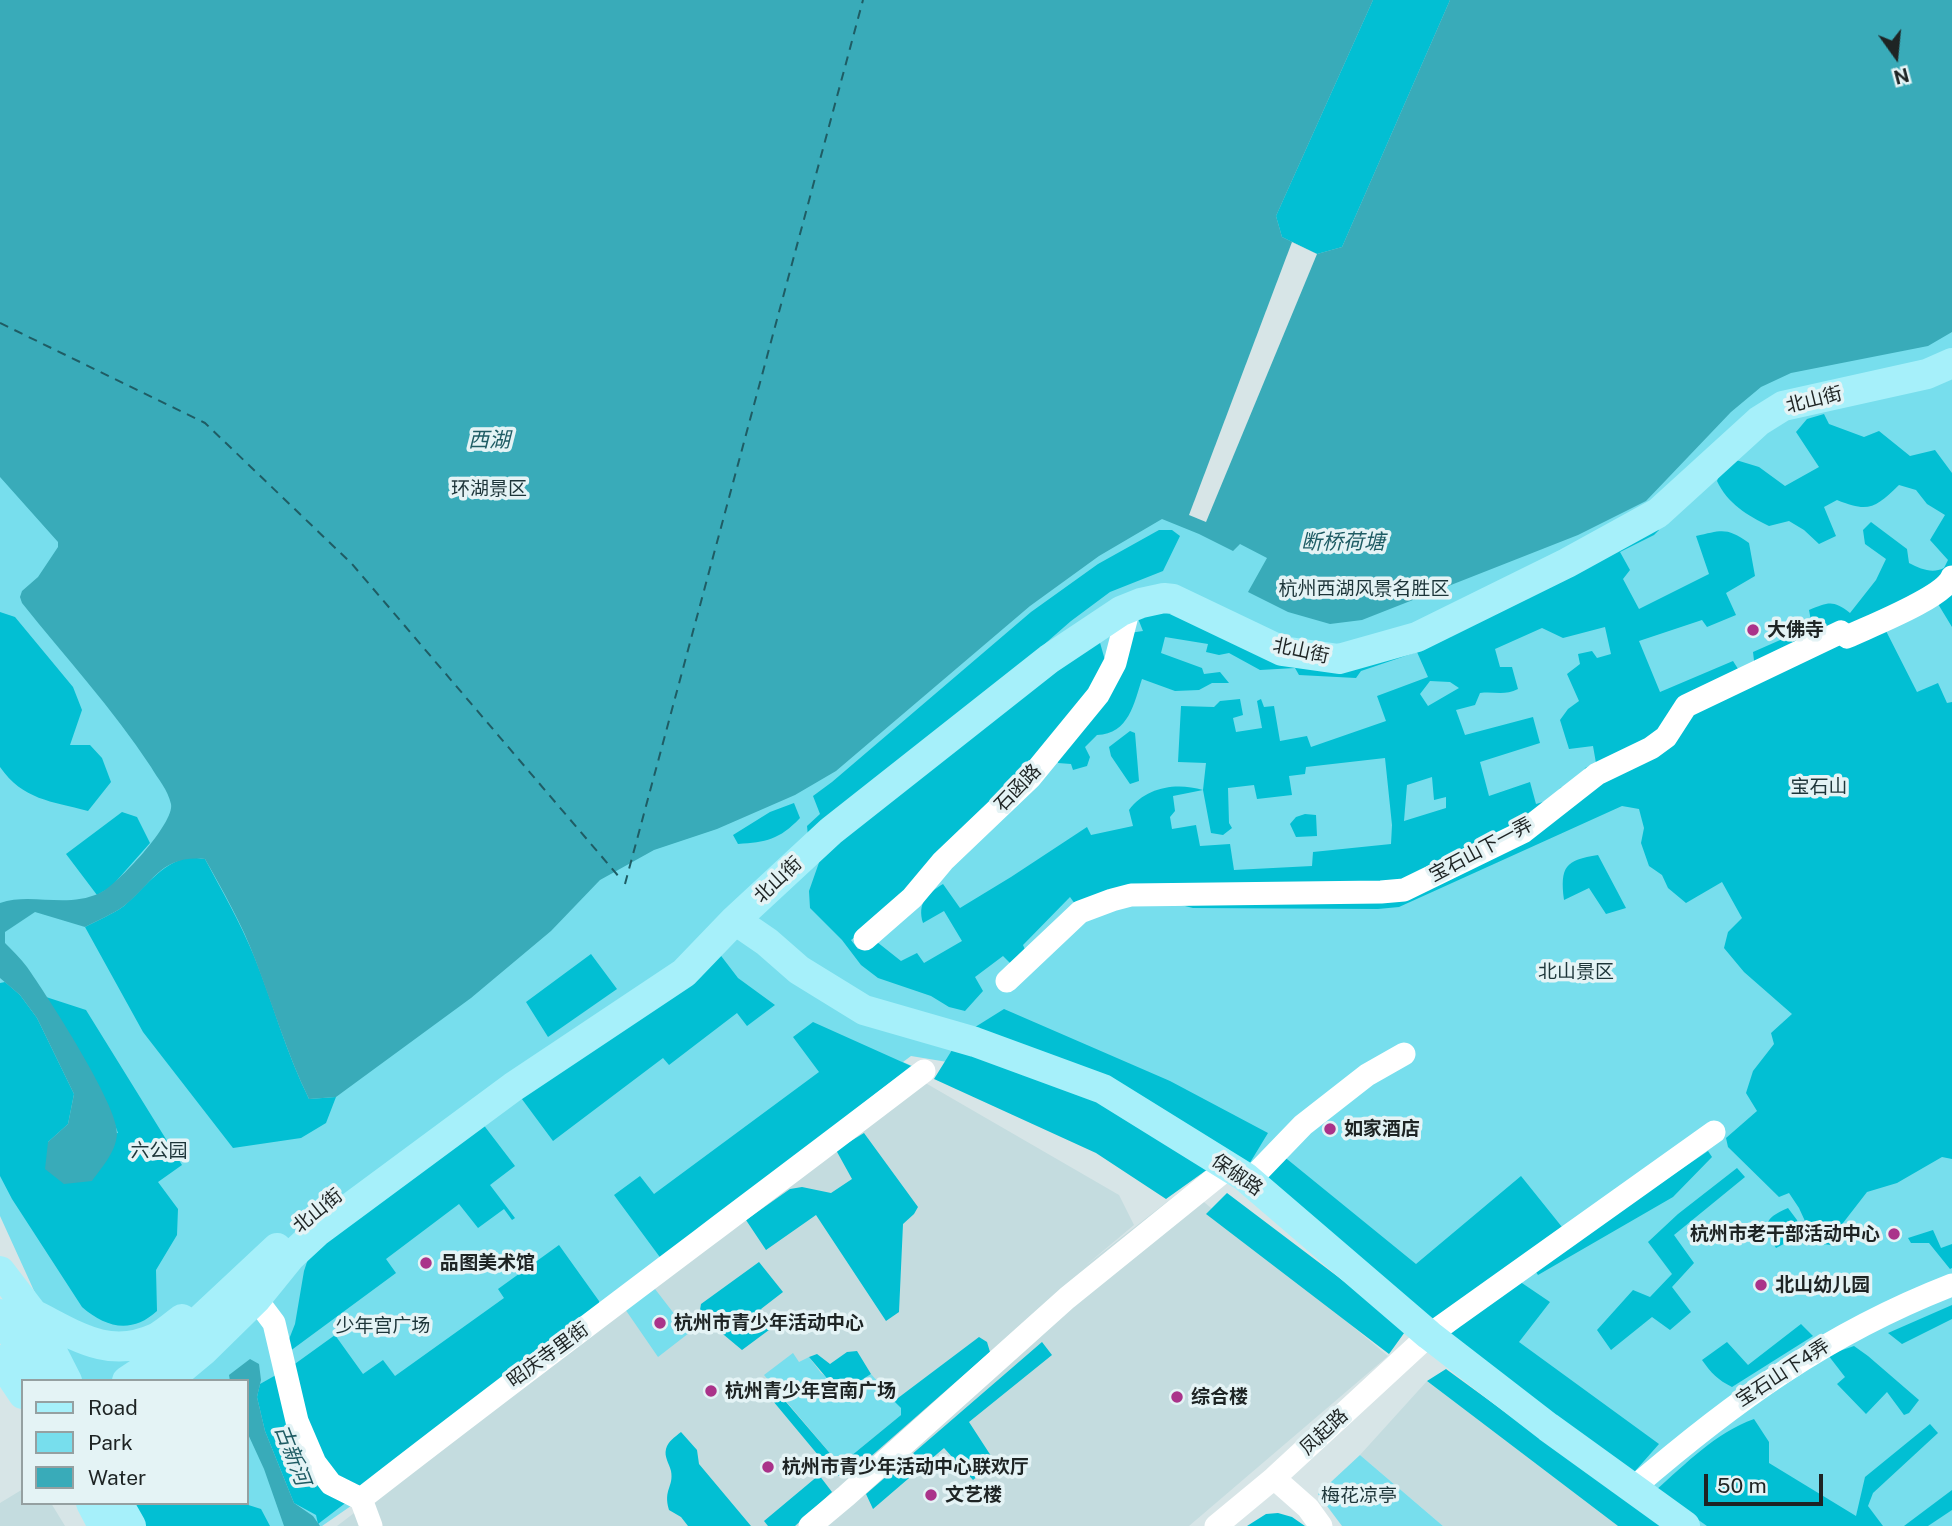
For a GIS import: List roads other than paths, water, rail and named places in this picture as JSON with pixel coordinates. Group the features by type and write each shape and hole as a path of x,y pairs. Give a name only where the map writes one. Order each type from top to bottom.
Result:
{"main road":[{"name":"北山街","path":"169,1379 256,1299 290,1257 317,1232 513,1087 684,973 735,920 831,831 1049,659 1121,611 1141,603 1164,598 1173,599 1274,649 1339,659 1405,641 1567,563 1658,513 1759,421 1783,406 1927,374 1952,363"},
{"name":"北山街","path":"130,1379 154,1363 266,1260 306,1215 735,920"},
{"name":"保俶路","path":"735,920 767,942 799,970 864,1010 975,1042 1103,1089 1239,1174 1429,1335 1685,1526"},
{"path":"33,1314 93,1345 128,1347 157,1337 266,1260"},
{"path":"0,1271 33,1314 66,1379"},
{"path":"0,1314 39,1379"},
{"path":"0,1360 21,1391"},
{"path":"92,1505 103,1526"},
{"path":"119,1505 131,1526"}],"street":[{"name":"宝石山下一弄","path":"1007,981 1080,912 1131,895 1404,890 1523,832 1597,774 1651,748 1666,737 1686,706 1840,632 1847,637 1937,594 1952,577"},
{"name":"石函路","path":"865,939 912,898 943,861 1030,778 1098,695 1115,663 1127,616 1121,611"},
{"path":"810,1526 1067,1298 1239,1174 1367,1075 1404,1054"},
{"name":"昭庆寺里街","path":"361,1499 502,1389 667,1268 924,1072"},
{"name":"凤起路","path":"1216,1526 1274,1478 1429,1335 1714,1132"},
{"name":"宝石山下4弄","path":"1632,1489 1739,1401 1805,1357 1860,1326 1952,1285"},
{"path":"256,1299 274,1323 297,1421 315,1463 331,1484 361,1499 371,1526"},
{"path":"1274,1478 1308,1508 1321,1526"}],"water":[{"name":"西湖","path":"0,0 1373,0 1276,216 1282,237 1317,254 1342,247 1450,0 1952,0 1952,332 1928,346 1791,373 1761,387 1731,412 1646,501 1578,535 1362,620 1330,624 1288,612 1248,592 1267,558 1240,544 1233,551 1162,519 1099,556 1030,606 836,771 795,795 717,829 654,850 600,880 551,931 471,998 336,1097 309,1099 250,946 205,859 178,861 168,866 124,906 85,927 35,912 5,932 5,943 27,967 80,1050 106,1100 117,1134 111,1153 92,1181 64,1184 45,1169 48,1142 68,1124 74,1094 37,1018 20,995 0,978 0,903 24,899 74,900 100,893 131,866 155,838 170,813 171,804 163,785 136,746 22,603 20,597 22,591 38,577 58,547 58,542 0,477"},
{"path":"250,1359 259,1364 261,1380 257,1397 265,1431 294,1503 313,1516 320,1526 284,1526 264,1469 248,1434 248,1379 230,1379 229,1375"}],"place":[{"name":"大佛寺","path":"1753,630"},
{"name":"如家酒店","path":"1330,1129"},
{"name":"杭州市老干部活动中心","path":"1894,1234"},
{"name":"品图美术馆","path":"426,1263"},
{"name":"北山幼儿园","path":"1761,1285"},
{"name":"杭州市青少年活动中心","path":"660,1323"},
{"name":"杭州青少年宫南广场","path":"711,1391"},
{"name":"综合楼","path":"1177,1397"},
{"name":"杭州市青少年活动中心联欢厅","path":"768,1467"},
{"name":"文艺楼","path":"931,1495"}],"park label":[{"name":"环湖景区","path":"489,489"},
{"name":"杭州西湖风景名胜区","path":"1364,589"},
{"name":"宝石山","path":"1819,787"},
{"name":"北山景区","path":"1576,972"},
{"name":"六公园","path":"159,1151"},
{"name":"少年宫广场","path":"383,1326"},
{"name":"梅花凉亭","path":"1359,1496"}],"water label":[{"name":"断桥荷塘","path":"1343,543"},
{"name":"古新河","path":"292,1455"}]}
